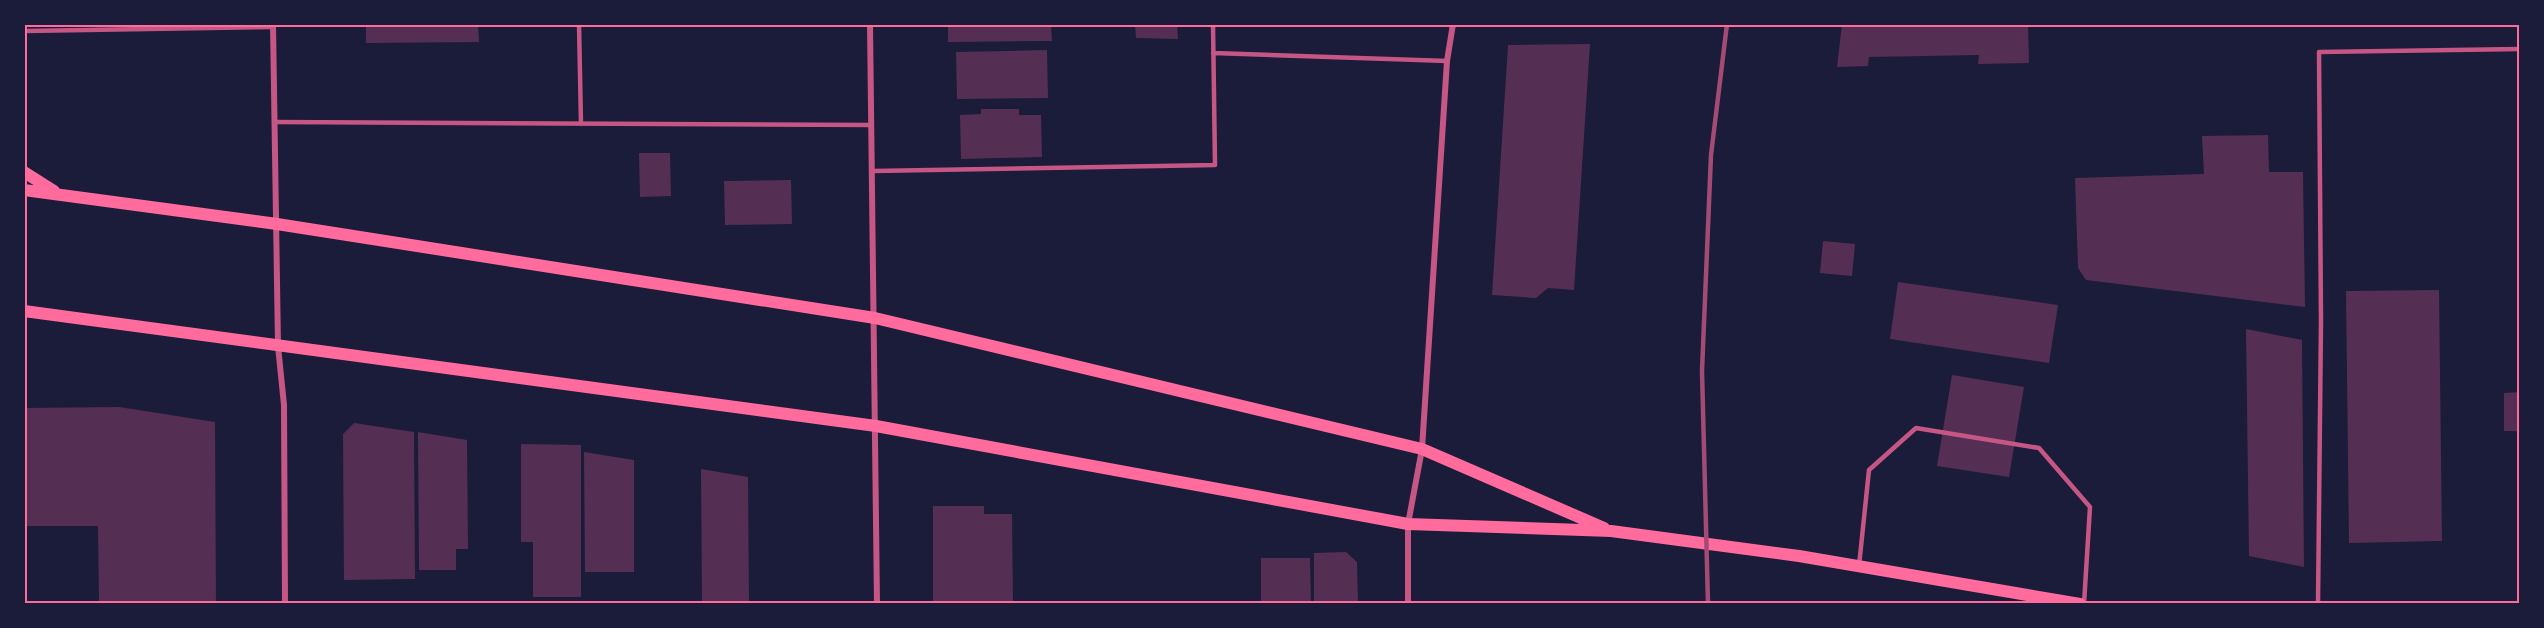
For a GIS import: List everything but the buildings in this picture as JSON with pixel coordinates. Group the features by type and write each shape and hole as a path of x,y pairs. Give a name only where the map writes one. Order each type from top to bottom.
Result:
{"main road":[{"path":"24,171 57,194"},
{"path":"24,190 277,224 874,318 1422,449 1611,531"},
{"path":"24,311 876,426 1408,524 1611,531 1799,556 2082,604"}],"street":[{"path":"870,24 877,604"},
{"path":"1408,604 1408,524 1422,449 1447,61 1453,24"},
{"path":"273,25 278,346 284,405 285,604"}],"lane":[{"path":"579,24 581,124"},
{"path":"873,171 1215,165 1213,24"},
{"path":"24,31 273,25"},
{"path":"2318,604 2321,321 2319,51 2520,49"},
{"path":"1213,53 1447,61"},
{"path":"275,122 871,125"},
{"path":"1859,566 1869,470 1916,428 2039,448 2090,507 2082,604"}],"railway":[{"path":"1708,604 1702,371 1711,155 1727,24"}]}
